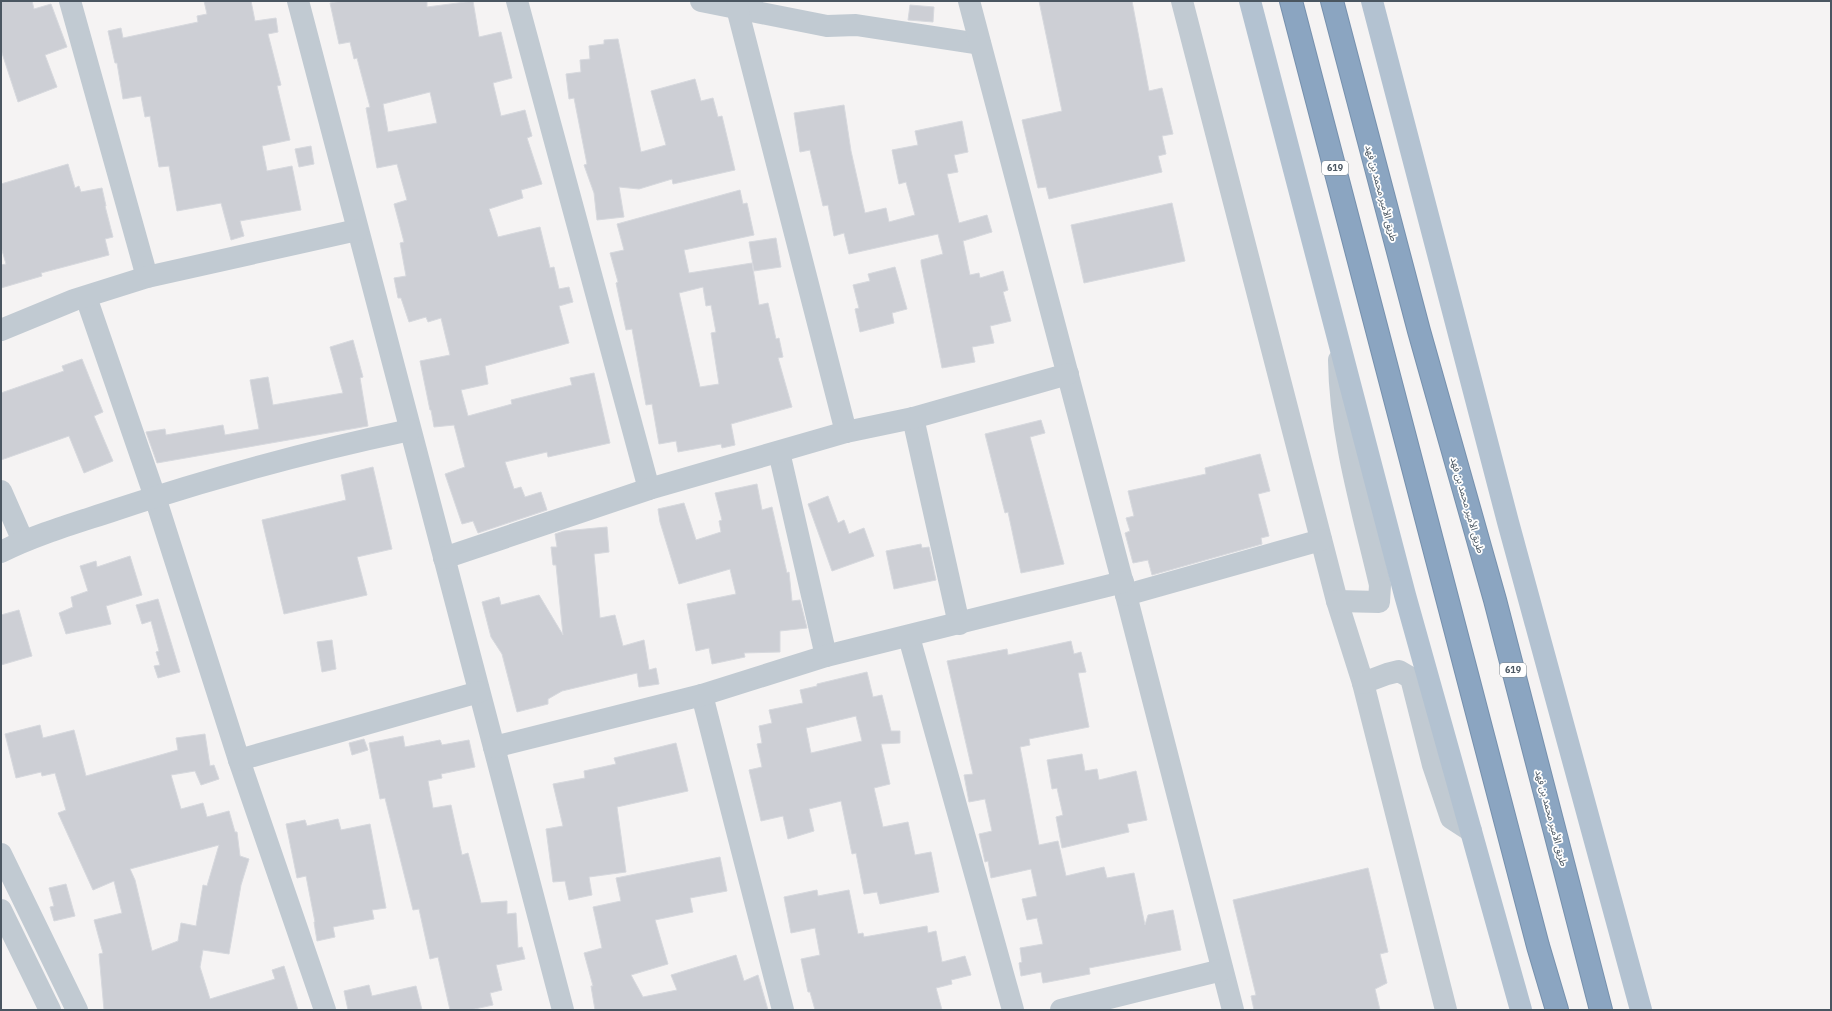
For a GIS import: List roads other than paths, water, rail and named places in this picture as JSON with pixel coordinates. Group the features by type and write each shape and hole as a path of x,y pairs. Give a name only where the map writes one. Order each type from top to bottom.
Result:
{"highway":[{"name":"619","path":"1292,1 1378,334 1557,1010"},
{"name":"طريق الأمير محمد بن فهد","path":"1332,1 1419,331 1495,600 1601,1010"},
{"path":"1549,1010 1550,988"}],"main road":[{"path":"1250,1 1339,337 1405,596 1520,1010"},
{"path":"1372,1 1508,522 1641,1010"}],"street":[{"path":"70,1 147,277"},
{"path":"298,1 563,1010"},
{"path":"517,1 649,489"},
{"path":"701,1 827,26 856,25 980,44"},
{"path":"969,1 1125,589 1233,1010"},
{"path":"1182,1 1337,601 1363,683 1446,1010"},
{"path":"737,8 846,432"},
{"path":"1,330 86,297 147,277 357,230"},
{"path":"86,297 155,497 239,760 325,1010"},
{"path":"1337,601 1379,602 1380,585 1351,458 1339,386 1339,337"},
{"path":"444,558 649,489 846,432 913,418 1068,374"},
{"path":"913,418 959,624"},
{"path":"1,552 22,541 155,497 343,444 410,430"},
{"path":"779,452 826,656"},
{"path":"1,491 22,541"},
{"path":"494,747 702,695 826,656 959,624 1125,589 1321,540"},
{"path":"909,636 1013,1010"},
{"path":"1363,683 1399,671 1411,678 1432,765 1451,818 1471,831"},
{"path":"239,760 480,692"},
{"path":"702,695 783,1010"},
{"path":"1,854 78,1010"},
{"path":"1,910 50,1010"},
{"path":"1061,1010 1222,970"}]}
